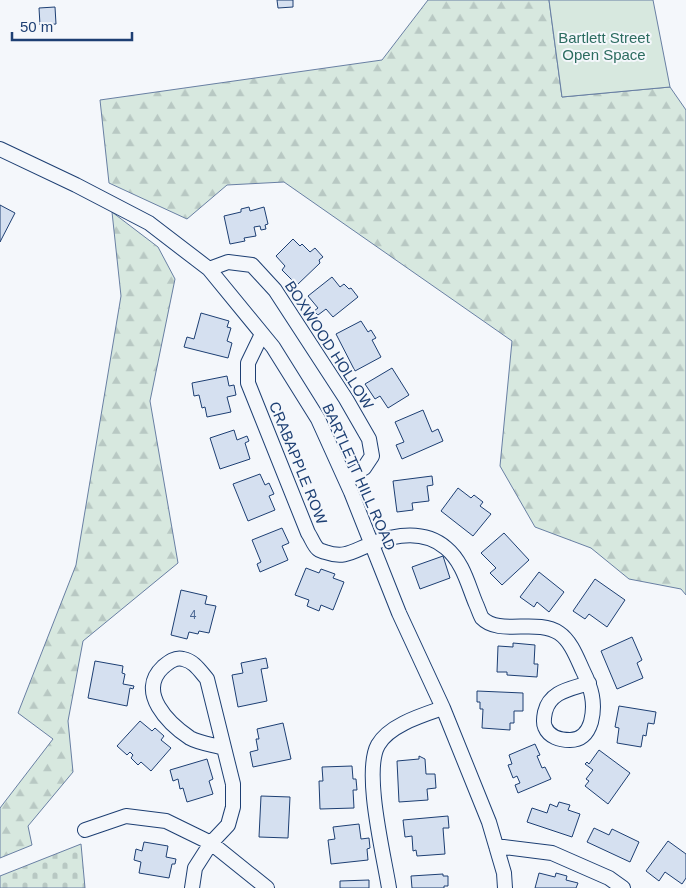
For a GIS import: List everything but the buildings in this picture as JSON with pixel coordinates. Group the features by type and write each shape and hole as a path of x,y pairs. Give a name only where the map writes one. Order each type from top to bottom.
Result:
{"street":[{"name":"BARTLETT HILL ROAD","path":"0,149 149,222 209,269 272,347 318,419 345,478 399,612 443,708 489,822 504,873 505,888"},
{"name":"BOXWOOD HOLLOW","path":"209,269 228,262 252,265 275,290 341,391 369,439 372,456 364,468 345,478"},
{"name":"CRABAPPLE ROW","path":"262,334 248,363 248,383 308,533 318,549 335,555 350,554 395,536 420,535 442,544 456,557 482,618 495,626 544,626 559,633 573,649 589,683"},
{"path":"192,888 195,868 211,844 228,825 233,807 233,784 207,679 196,666 183,659 170,660 158,671 153,686 153,697 162,714 191,739 224,748"},
{"path":"389,888 372,782 372,761 378,744 394,729 443,708"},
{"path":"85,830 126,816 166,821 211,844 266,888"},
{"path":"496,846 552,853 609,878 622,888"}],"green space":[{"path":"428,0 549,0 562,97 670,87 686,110 686,595 681,589 629,579 591,548 535,527 500,466 512,341 284,182 227,185 187,219 109,183 100,100 382,60"},
{"name":"Bartlett Street Open Space","path":"549,0 653,0 670,87 562,97"},
{"path":"112,212 158,247 175,279 150,401 178,563 83,641 68,721 73,772 28,826 32,845 0,858 0,808 53,739 18,713 76,565 121,296"},
{"path":"81,844 85,888 0,888 0,876"}]}
